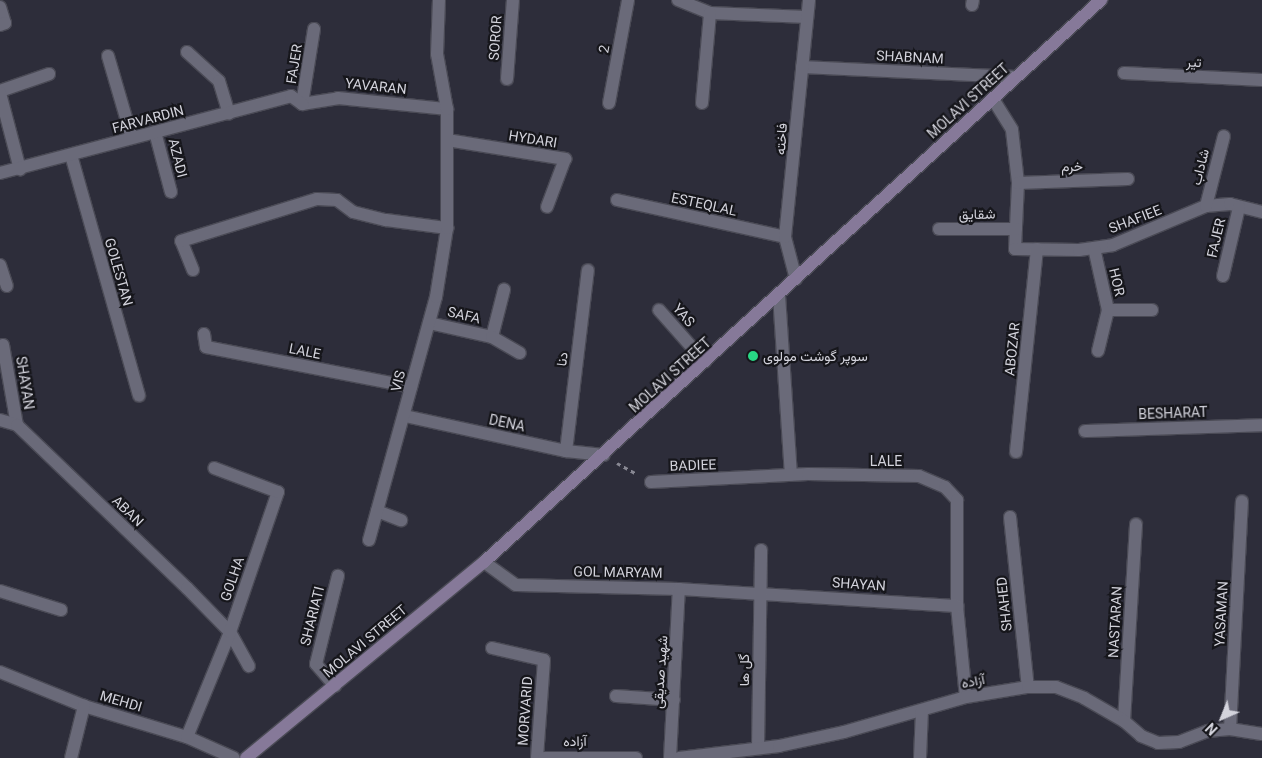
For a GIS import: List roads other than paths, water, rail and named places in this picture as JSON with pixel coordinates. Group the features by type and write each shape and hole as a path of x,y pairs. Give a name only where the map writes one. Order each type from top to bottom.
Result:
{"main road":[{"name":"MOLAVI STREET","path":"246,758 484,562 604,455 1101,0"}],"street":[{"name":"VIS","path":"369,540 405,416 429,322 447,228 448,108 437,54 438,0"},
{"name":"SOROR","path":"507,79 513,0"},
{"name":"2","path":"609,103 628,0"},
{"path":"678,0 710,13 807,17"},
{"name":"فاخته","path":"796,279 785,237 809,0"},
{"path":"0,7 5,23 0,25"},
{"path":"702,103 710,13"},
{"name":"FAJER","path":"302,104 314,29"},
{"path":"187,52 219,81 229,113"},
{"path":"108,56 132,138"},
{"name":"SHABNAM","path":"802,67 1016,77"},
{"name":"تیر","path":"1124,73 1262,80"},
{"path":"20,169 0,92 48,74"},
{"name":"FARVARDIN","path":"0,173 291,96 302,104"},
{"name":"YAVARAN","path":"302,104 338,98 448,108"},
{"path":"993,99 1012,130 1018,183 1016,228"},
{"name":"AZADI","path":"155,132 171,192"},
{"name":"شاداب","path":"1206,206 1224,136"},
{"name":"HYDARI","path":"447,140 565,159 547,207"},
{"name":"GOLESTAN","path":"71,155 140,396"},
{"name":"خرم","path":"1018,183 1128,179"},
{"path":"192,270 181,241 317,199 337,200 353,212 386,220 447,228"},
{"name":"ESTEQLAL","path":"617,200 785,237"},
{"name":"SHAFIEE","path":"1016,228 1015,249 1094,248 1113,245 1206,206 1239,207 1262,212"},
{"name":"FAJER","path":"1223,276 1239,207"},
{"name":"شقایق","path":"939,229 1016,228"},
{"name":"HOR","path":"1094,248 1108,310 1098,351"},
{"name":"ABOZAR","path":"1016,452 1037,249"},
{"path":"0,265 7,286"},
{"name":"دنا","path":"566,450 588,270"},
{"name":"SAFA","path":"492,337 504,290"},
{"path":"779,295 790,476"},
{"name":"YAS","path":"659,310 706,362"},
{"path":"1108,310 1152,310"},
{"name":"SAFA","path":"429,322 492,337 520,353"},
{"name":"LALE","path":"204,334 206,347 411,387"},
{"name":"SHAYAN","path":"3,345 17,425"},
{"name":"DENA","path":"405,416 566,450 604,455"},
{"name":"ABAN","path":"0,420 17,425 230,632 249,666"},
{"name":"BESHARAT","path":"1085,431 1262,424"},
{"name":"GOLHA","path":"187,737 230,632 278,492 214,468"},
{"name":"BADIEE","path":"651,482 790,476"},
{"name":"LALE","path":"790,476 920,476 945,487 957,500 956,606 966,697"},
{"name":"YASAMAN","path":"1230,729 1242,501"},
{"path":"377,511 401,520"},
{"name":"SHAHED","path":"1010,518 1028,687"},
{"name":"NASTARAN","path":"1124,722 1136,524"},
{"name":"گل ها","path":"758,748 761,550"},
{"name":"GOL MARYAM","path":"484,562 516,585 759,592"},
{"name":"SHARIATI","path":"335,686 316,664 338,576"},
{"name":"شهید صدیقی","path":"670,758 679,589"},
{"path":"0,591 60,610"},
{"name":"SHAYAN","path":"759,592 956,606"},
{"name":"MORVARID","path":"492,648 544,660 537,758"},
{"name":"MEHDI","path":"0,672 84,706 187,737 234,758"},
{"name":"آزاده","path":"679,758 732,755 758,748 844,732 966,697 1028,687 1056,687 1084,698 1124,722 1141,736 1158,743 1179,742 1208,731 1230,729 1262,734"},
{"path":"616,696 674,700"},
{"path":"71,758 84,706"},
{"path":"920,758 922,710"},
{"name":"آزاده","path":"544,758 636,758"}],"place":[{"name":"سوپر گوشت مولوی","path":"753,356"}]}
